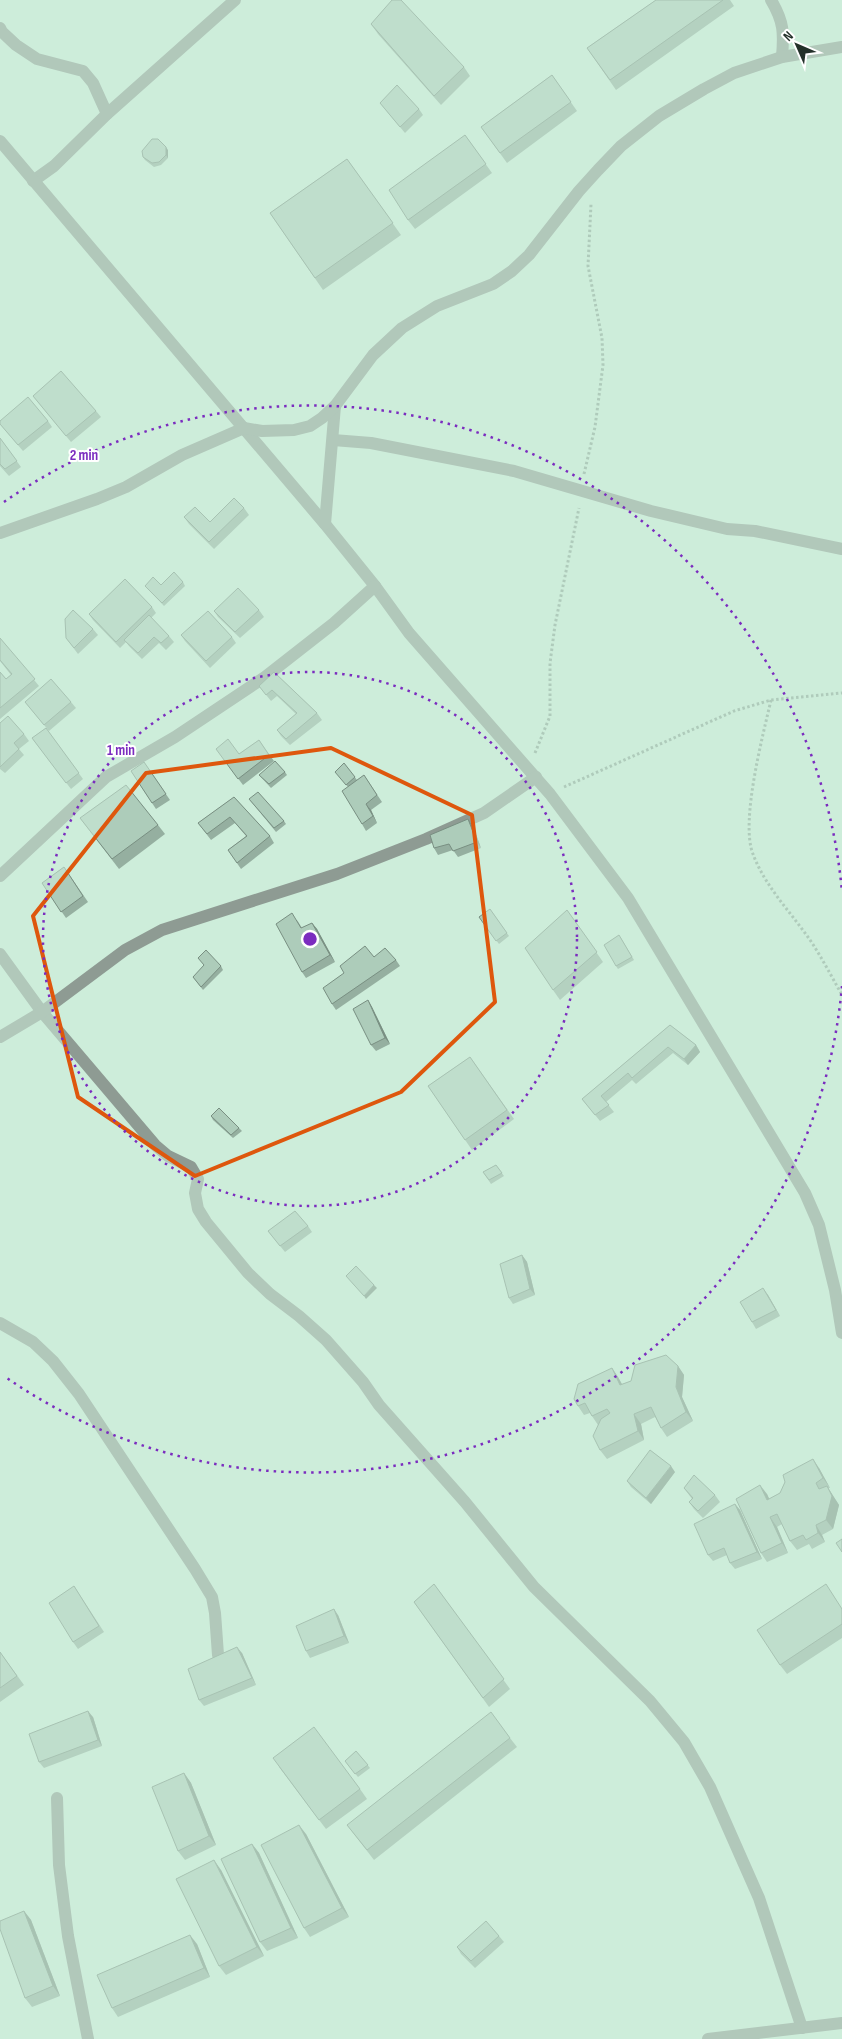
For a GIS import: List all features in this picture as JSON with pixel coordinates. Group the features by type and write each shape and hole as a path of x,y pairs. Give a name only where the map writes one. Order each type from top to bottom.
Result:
{"street":[{"path":"33,181 54,166 107,114 234,0"},
{"path":"771,0 780,15 784,27 782,58"},
{"path":"0,28 16,45 37,59 83,71 93,83 107,114"},
{"path":"0,533 112,493 182,455 244,428 262,431 294,430 310,426 335,406 374,355 402,328 437,306 493,284 512,271 529,255 592,176 621,146 659,116 734,73 782,58 842,47"},
{"path":"0,141 325,524 415,640 536,777 628,898 805,1193 819,1225 835,1290 842,1334"},
{"path":"325,524 335,406"},
{"path":"333,440 371,443 434,454 514,471 582,489 651,511 727,529 755,531 841,547"},
{"path":"0,876 106,777 175,737 265,677 334,624 375,586"},
{"path":"0,1037 42,1012 125,950 162,930 337,874 426,839 484,813 536,777"},
{"path":"0,954 42,1012 154,1145 168,1156 191,1167 198,1179 195,1193 198,1209 206,1222 248,1273 270,1294 326,1340 363,1382 379,1406 465,1502 534,1587 650,1701 684,1742 710,1787 759,1898 802,2028"},
{"path":"0,1322 33,1342 79,1394 195,1569 212,1597 218,1655"},
{"path":"57,1798 59,1865 62,1892 68,1936 88,2039"},
{"path":"708,2039 842,2023"}],"path":[{"path":"527,767 540,746 550,716 550,663 555,625 595,427 603,365 602,338 588,266 592,176"},
{"path":"550,794 734,711 771,700 842,693"},
{"path":"771,700 757,763 751,806 749,823 752,853 770,888 814,946 842,996"}],"highlighted area":[{"path":"331,748 472,815 495,1002 401,1092 195,1176 78,1097 33,916 146,773"}],"building":[{"path":"392,0 401,0 464,67 434,96 371,24"},
{"path":"656,0 723,0 610,80 587,48"},
{"path":"552,75 571,102 500,153 481,127"},
{"path":"397,85 419,109 400,127 380,103"},
{"path":"465,135 486,164 408,220 389,190"},
{"path":"152,139 158,139 166,147 166,155 159,162 152,163 143,157 142,151"},
{"path":"347,159 393,223 315,278 270,213"},
{"path":"61,371 96,411 66,436 33,396"},
{"path":"28,397 48,421 18,445 0,424 0,421"},
{"path":"0,438 17,461 5,469 0,464"},
{"path":"234,498 244,508 209,542 184,517 195,507 210,522"},
{"path":"174,572 183,582 162,603 145,586 153,577 161,585"},
{"path":"125,579 152,607 116,642 89,614"},
{"path":"238,588 259,610 235,632 214,611"},
{"path":"73,610 93,629 74,648 66,638 65,619"},
{"path":"208,611 232,637 206,661 181,635"},
{"path":"149,615 169,636 161,643 154,637 138,653 124,640"},
{"path":"0,638 35,679 0,708 0,672 6,679 12,674 0,660"},
{"path":"274,672 317,713 286,739 277,730 297,713 272,690 266,695 259,686"},
{"path":"51,679 71,702 44,725 25,702"},
{"path":"8,716 24,734 14,743 19,749 0,767 0,723"},
{"path":"46,728 79,773 66,783 32,738"},
{"path":"228,739 239,754 259,740 269,755 238,779 216,749"},
{"path":"275,761 285,772 269,784 259,775"},
{"path":"144,762 166,794 152,803 131,771"},
{"path":"344,763 355,777 346,785 335,772"},
{"path":"364,775 377,795 366,804 373,816 362,824 342,791"},
{"path":"126,785 158,825 112,859 80,818"},
{"path":"258,792 284,821 274,828 249,799"},
{"path":"234,797 270,836 237,863 228,850 247,836 230,817 207,834 198,823"},
{"path":"468,819 477,842 453,851 449,844 434,848 430,835"},
{"path":"64,867 83,896 61,912 42,883"},
{"path":"490,909 507,933 496,941 479,917"},
{"path":"567,910 597,952 553,990 525,948"},
{"path":"292,913 301,928 312,923 330,955 302,972 276,924"},
{"path":"619,935 632,957 616,966 604,945"},
{"path":"365,946 374,957 385,948 396,960 332,1004 323,988 344,973 340,966"},
{"path":"206,950 221,966 201,987 193,977 204,965 198,958"},
{"path":"368,1000 385,1038 371,1045 353,1009"},
{"path":"670,1025 696,1045 684,1059 668,1047 632,1078 628,1073 601,1096 609,1105 595,1115 582,1099"},
{"path":"470,1057 507,1110 465,1140 428,1086"},
{"path":"219,1108 239,1128 231,1135 211,1116"},
{"path":"496,1165 502,1173 489,1180 483,1172"},
{"path":"295,1211 308,1226 280,1246 268,1231"},
{"path":"522,1255 530,1289 509,1298 500,1264"},
{"path":"356,1266 374,1285 364,1296 346,1276"},
{"path":"763,1288 776,1310 752,1322 740,1302"},
{"path":"666,1355 678,1366 676,1387 686,1412 661,1428 651,1407 634,1414 638,1431 600,1450 593,1436 601,1419 610,1413 607,1409 592,1416 585,1403 578,1406 574,1399 578,1384 612,1368 620,1385 631,1381 635,1365"},
{"path":"650,1450 671,1466 646,1498 627,1481"},
{"path":"813,1459 823,1478 816,1483 819,1489 827,1486 832,1496 826,1520 816,1525 818,1533 806,1540 803,1535 790,1541 777,1514 770,1517 782,1543 761,1553 736,1499 760,1485 767,1500 780,1493 785,1482 783,1475"},
{"path":"694,1475 715,1495 698,1511 689,1502 693,1498 684,1488"},
{"path":"735,1504 757,1552 730,1563 724,1548 708,1555 694,1524"},
{"path":"842,1539 842,1552 836,1543"},
{"path":"434,1584 504,1679 483,1698 414,1602"},
{"path":"826,1584 842,1609 842,1624 780,1665 757,1630"},
{"path":"74,1586 99,1626 73,1642 49,1603"},
{"path":"334,1609 344,1636 306,1651 296,1626"},
{"path":"237,1647 252,1678 199,1700 188,1669"},
{"path":"0,1652 17,1676 0,1688"},
{"path":"88,1711 98,1740 39,1762 29,1734"},
{"path":"491,1712 510,1738 367,1850 347,1825"},
{"path":"314,1727 360,1789 319,1820 273,1758"},
{"path":"356,1751 368,1765 355,1774 345,1761"},
{"path":"184,1773 209,1836 178,1851 152,1787"},
{"path":"299,1825 342,1908 304,1928 261,1845"},
{"path":"252,1844 291,1928 260,1942 221,1859"},
{"path":"214,1860 257,1947 219,1966 176,1879"},
{"path":"24,1911 53,1986 25,1998 0,1929 0,1921"},
{"path":"486,1921 499,1936 471,1961 457,1947"},
{"path":"190,1935 204,1968 112,2008 97,1975"}]}
